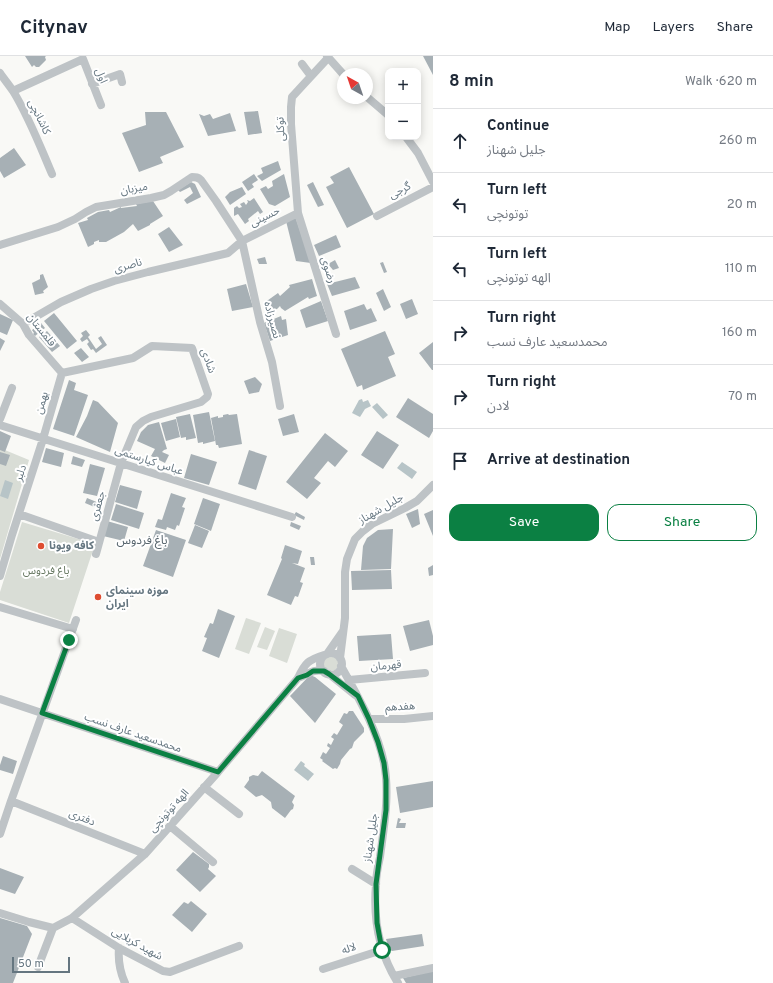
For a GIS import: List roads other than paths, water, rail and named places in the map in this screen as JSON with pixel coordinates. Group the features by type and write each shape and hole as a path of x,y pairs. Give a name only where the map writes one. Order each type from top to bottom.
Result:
{"street":[{"path":"328,57 338,68"},
{"name":"توکلی","path":"298,213 291,124 292,98 328,57"},
{"name":"اول","path":"13,91 83,60 101,105"},
{"path":"302,64 311,76"},
{"name":"کاشانچی","path":"0,73 13,91 30,122 52,174"},
{"path":"92,84 120,74 122,82"},
{"path":"373,102 385,112"},
{"path":"408,140 418,153 433,182"},
{"name":"میزبان","path":"0,245 58,227 96,208 151,198 164,194 194,177 201,180 242,241"},
{"name":"گرجی","path":"377,216 433,187"},
{"name":"حسینی","path":"242,241 298,213"},
{"name":"رضوى","path":"298,213 336,334"},
{"name":"ناصری","path":"23,324 61,302 91,289 148,272 228,253 242,241"},
{"name":"نصیرزاده","path":"242,241 260,322 272,362 280,406"},
{"name":"قلمستان","path":"0,304 23,324 29,335 62,373"},
{"name":"شادی","path":"62,373 133,358 152,346 192,348 208,394 207,397 202,402 151,417 143,421 136,427 121,463"},
{"name":"بهمن","path":"43,439 62,373"},
{"path":"0,419 12,388"},
{"name":"عباس کیارستمی","path":"0,425 292,517"},
{"name":"دلبر","path":"1,572 3,558 43,439"},
{"name":"جعفری","path":"96,554 121,463"},
{"name":"جلیل شهناز","path":"396,980 382,950 377,923 376,884 386,810 386,780 384,763 369,719 341,662 345,618 345,572 347,558 355,539 363,531 372,524 417,501 433,485"},
{"path":"19,514 99,542"},
{"path":"0,607 73,629"},
{"path":"0,834 76,620"},
{"path":"326,673 320,665 322,658 344,629"},
{"path":"298,678 313,671 335,673 340,669 341,662 336,654 326,654"},
{"name":"الهه توتونچی","path":"53,928 72,918 145,854 218,772 298,678 302,669 307,663 313,658 326,654"},
{"name":"جلیل شهناز","path":"326,673 358,696"},
{"name":"قهرمان","path":"349,680 425,673"},
{"name":"محمدسعید عارف نسب","path":"0,699 218,772"},
{"name":"هفدهم","path":"369,719 404,720 433,716"},
{"path":"204,787 239,814"},
{"name":"دفتری","path":"11,801 145,854"},
{"path":"170,826 213,862"},
{"path":"352,868 376,884"},
{"path":"0,913 34,924 53,928 38,967"},
{"name":"شهید کربلایی","path":"72,918 118,948 163,971 170,972 239,946"},
{"path":"118,948 120,973 125,983"},
{"name":"لاله","path":"323,969 382,950"},
{"path":"396,980 433,968"}],"place":[{"name":"کافه ویونا","path":"41,546"},
{"name":"موزه سینمای ایران","path":"98,597"}],"district":[{"name":"باغ فردوس","path":"142,541"}]}
